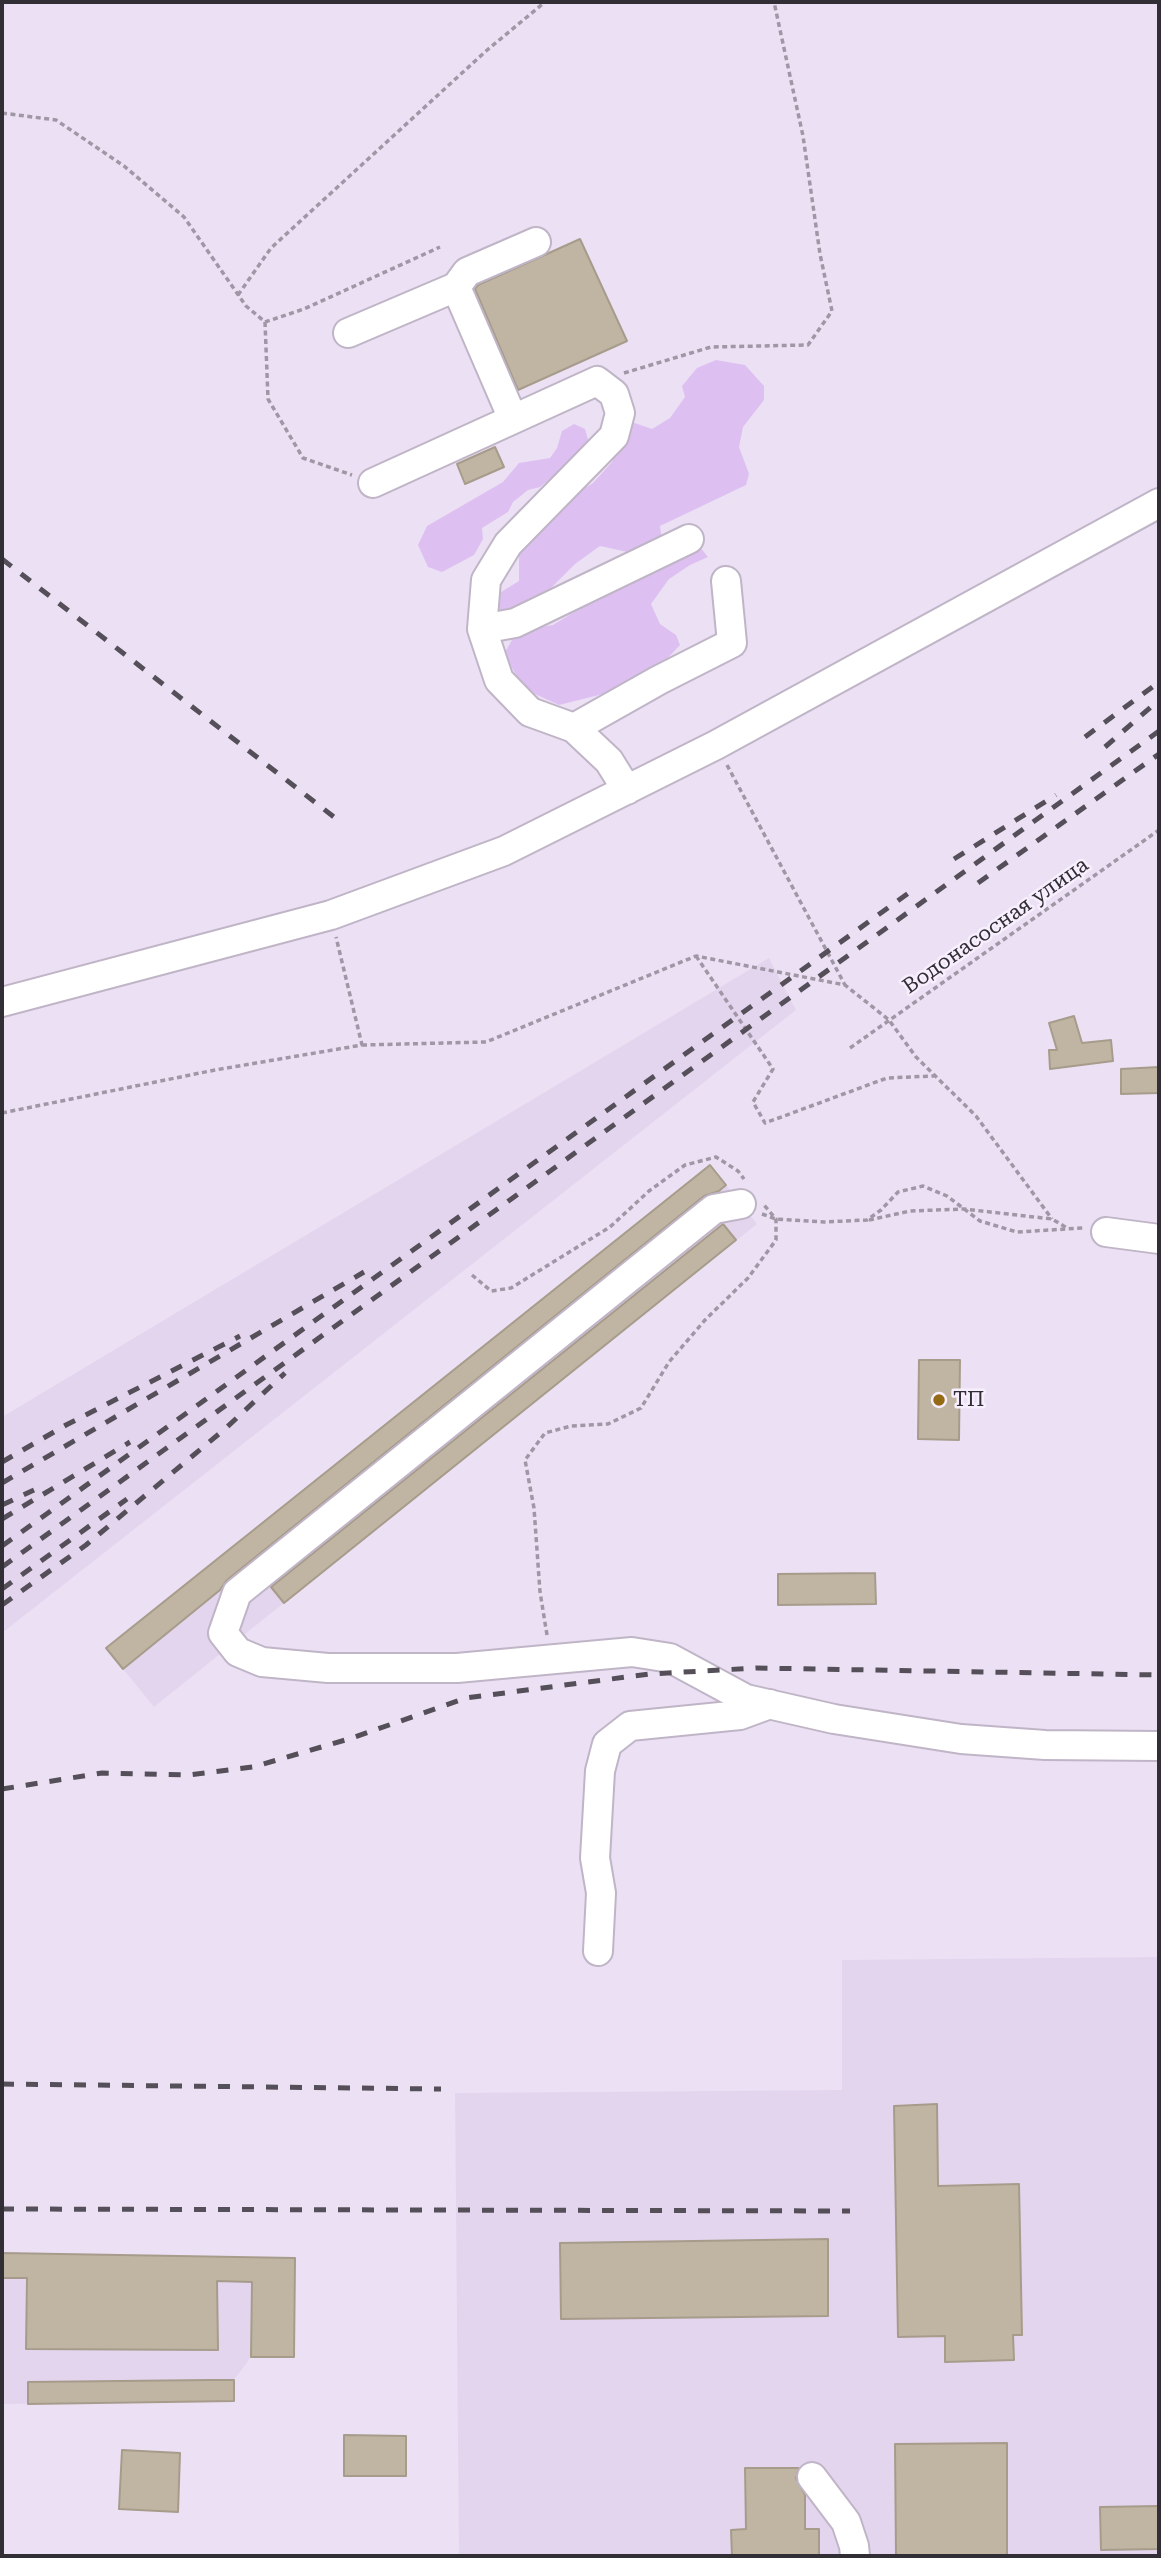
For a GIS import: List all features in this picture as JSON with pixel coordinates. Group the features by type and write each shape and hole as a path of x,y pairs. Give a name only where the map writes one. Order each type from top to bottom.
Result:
{"street":[{"path":"348,333 456,287 467,272 536,242"},
{"path":"456,287 513,419"},
{"path":"373,483 597,381 614,394 620,413 614,436 508,544 486,580 482,629 499,680 530,712 574,728 609,761 626,790"},
{"path":"2,1002 331,915 503,851 716,745 1159,503"},
{"path":"482,629 515,622 689,539"},
{"path":"574,728 732,643 726,581"},
{"path":"749,1195 714,1209 236,1593 223,1633 238,1652 262,1662 328,1668 457,1668 632,1652 670,1658 746,1699 834,1719 961,1739 1045,1745 1159,1746"},
{"path":"1106,1232 1159,1239"},
{"path":"598,1951 601,1893 595,1858 600,1771 607,1744 629,1726 740,1715 770,1704"},
{"path":"812,2477 846,2522 855,2556"}],"path":[{"path":"238,295 271,247 486,51 545,2"},
{"path":"597,381 711,347 808,345 832,311 820,254 803,136 774,2"},
{"path":"2,113 55,120 124,166 184,217 246,306 265,322 268,399 303,458 373,483"},
{"path":"265,322 304,309 440,247"},
{"path":"716,745 845,985 889,1020 916,1057 976,1116 1052,1219 1069,1229"},
{"name":"Водонасосная улица","path":"850,1048 1159,830"},
{"path":"331,915 362,1045"},
{"path":"2,1113 215,1070 362,1045 486,1042 695,956 845,985"},
{"path":"695,956 773,1069 753,1102 765,1122 887,1078 935,1075"},
{"path":"472,1275 491,1291 511,1287 610,1227 649,1191 685,1165 716,1157 738,1171 749,1195 776,1219 824,1222 867,1220 910,1211 964,1209 1052,1219"},
{"path":"867,1220 898,1192 923,1186 947,1196 980,1221 1017,1232 1084,1228 1106,1232"},
{"path":"551,1659 540,1592 534,1508 525,1460 545,1433 571,1426 608,1424 641,1408 669,1362 748,1278 776,1240 776,1219 749,1195"}],"shaded area":[{"path":"716,360 745,365 764,386 764,400 743,427 739,447 749,474 746,485 660,526 662,541 632,553 600,546 575,564 539,600 515,612 498,612 501,592 519,581 519,551 554,507 593,483 612,462 629,421 652,429 670,418 685,397 682,386 697,368"},
{"path":"574,424 585,429 589,443 575,458 540,487 528,490 513,502 508,512 482,528 483,539 474,555 442,572 428,567 418,545 427,526 503,482 519,463 550,458 557,448 562,431"},
{"path":"700,547 708,557 669,579 651,604 660,624 676,635 680,645 665,661 611,692 559,705 535,694 520,682 504,654 517,631 553,625 632,577"},
{"path":"769,958 796,1010 2,1633 2,1417"},
{"path":"710,1165 757,1224 154,1707 106,1648"},
{"path":"1159,1957 1159,2556 459,2556 455,2093 842,2090 842,1960"},
{"path":"2,2253 295,2258 294,2357 251,2357 234,2380 234,2401 2,2404"}],"building":[{"path":"580,239 627,341 518,390 475,289 478,285"},
{"path":"495,447 504,467 465,484 457,464"},
{"path":"1074,1016 1082,1043 1111,1040 1113,1061 1050,1069 1049,1050 1057,1050 1049,1023"},
{"path":"1159,1067 1159,1093 1121,1094 1121,1069"},
{"path":"710,1165 726,1185 719,1191 704,1196 227,1580 220,1590 123,1669 106,1648"},
{"path":"723,1224 736,1240 284,1603 271,1587"},
{"name":"ТП","path":"919,1360 960,1360 959,1440 918,1439"},
{"path":"875,1573 876,1604 778,1605 778,1574"},
{"path":"937,2104 938,2186 1019,2184 1022,2335 1013,2335 1014,2360 945,2362 945,2336 898,2337 894,2106"},
{"path":"828,2239 828,2316 561,2319 560,2243"},
{"path":"2,2253 295,2258 294,2357 251,2357 252,2282 217,2281 218,2350 26,2349 27,2278 2,2278"},
{"path":"234,2380 234,2401 28,2404 28,2382"},
{"path":"344,2435 406,2436 406,2476 344,2476"},
{"path":"1007,2443 1007,2556 896,2556 895,2444"},
{"path":"122,2450 180,2453 178,2512 119,2509"},
{"path":"745,2468 799,2468 796,2478 805,2495 805,2529 819,2529 819,2556 732,2556 731,2530 746,2529"},
{"path":"1159,2506 1159,2549 1101,2550 1100,2507"}],"railway":[{"path":"2,559 334,817"},
{"path":"1085,737 1159,682"},
{"path":"1105,747 1159,700"},
{"path":"2,1567 1159,731"},
{"path":"978,883 1159,754"},
{"path":"954,859 1056,795"},
{"path":"2,1546 917,887"},
{"path":"2,1483 364,1272"},
{"path":"2,1462 66,1425 240,1336"},
{"path":"2,1605 86,1545 226,1428 285,1373"},
{"path":"2,1519 130,1442"},
{"path":"2,1505 34,1490"},
{"path":"2,1589 127,1499"},
{"path":"2,1789 102,1773 189,1775 253,1767 352,1738 466,1698 649,1674 756,1668 1159,1675"},
{"path":"2,2084 441,2089"},
{"path":"2,2209 850,2211"}],"place":[{"name":"ТП","path":"939,1400"}]}
